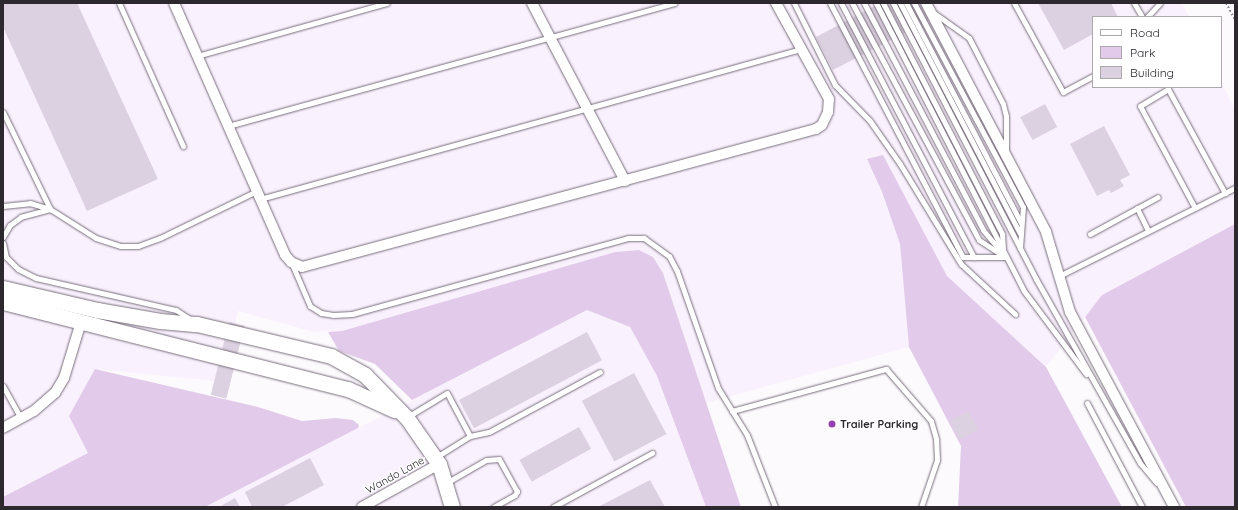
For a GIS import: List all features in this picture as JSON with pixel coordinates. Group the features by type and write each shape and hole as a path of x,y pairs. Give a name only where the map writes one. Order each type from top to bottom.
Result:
{"main road":[{"path":"3,288 113,313 160,321 197,324 331,356 366,375 407,418 437,462 452,507"},
{"path":"3,302 348,389 380,402 407,418"}],"street":[{"path":"174,3 285,255 291,262 302,267 312,266 816,129 822,125 828,112 829,99 776,3"},
{"path":"532,3 625,181"},
{"path":"928,6 1046,232 1070,312 1174,507"},
{"path":"3,428 34,411 55,392 64,378 81,322"},
{"name":"Wando Lane","path":"362,507 437,462"}],"lane":[{"path":"119,3 183,146"},
{"path":"197,56 387,3"},
{"path":"228,126 674,3"},
{"path":"794,3 835,85 870,122 900,164 961,264 1015,314"},
{"path":"830,3 963,258 1006,257"},
{"path":"842,3 974,257"},
{"path":"852,3 979,240 1006,257"},
{"path":"864,3 983,230 1006,257"},
{"path":"876,3 1024,291 1099,390"},
{"path":"884,3 1002,234 1003,252"},
{"path":"894,3 1020,249 1140,463 1167,494"},
{"path":"900,3 1020,235"},
{"path":"906,3 1021,224"},
{"path":"914,3 1022,207 1020,249"},
{"path":"1014,3 1063,92 1092,77"},
{"path":"1134,3 1141,16"},
{"path":"1148,16 1160,3"},
{"path":"928,6 944,22 957,28 972,45 1003,104 1006,116 1007,157"},
{"path":"3,206 30,203 50,209 96,238 121,246 138,246 259,195 588,108 801,49"},
{"path":"1195,208 1140,106 1168,89 1225,193"},
{"path":"3,112 50,209"},
{"path":"1059,276 1235,188"},
{"path":"1090,234 1158,197"},
{"path":"1138,208 1148,231"},
{"path":"3,237 10,225 22,217 50,209"},
{"path":"291,262 310,306 321,313 333,315 352,314 628,238 644,238 665,252 677,271 718,388 747,435 775,507"},
{"path":"3,243 6,257 18,269 36,278 176,310 197,324"},
{"path":"732,411 886,369 931,421 936,439 937,460 921,507"},
{"path":"437,462 470,436 489,432 600,372"},
{"path":"3,386 21,418"},
{"path":"407,418 447,393 470,436"},
{"path":"1087,403 1142,507"},
{"path":"553,507 652,453"},
{"path":"445,483 486,460 499,459 517,491 515,495 493,507"}],"path":[{"path":"1226,3 1235,20"}],"shaded area":[{"path":"3,3 1182,3 1188,16 1092,16 1092,88 1222,88 1222,84 1235,109 1235,224 1102,295 1046,367 947,276 882,156 867,160 882,192 900,244 909,347 706,403 663,273 639,250 615,252 342,331 314,332 238,311 223,382 95,369 88,453 3,497"},
{"path":"587,310 630,327 657,376 706,507 205,507"}],"green space":[{"path":"883,155 947,276 1046,367 1122,507 958,507 961,446 909,347 900,244 882,192 867,159"},
{"path":"1235,224 1235,507 1186,507 1085,317 1102,295"},
{"path":"639,250 653,257 663,273 741,507 706,507 657,376 630,327 587,310 412,400 375,364 339,351 328,332 342,331 615,252"},
{"path":"95,369 258,407 302,421 336,418 353,420 359,425 358,428 205,507 3,507 3,497 88,453 69,416"}],"building":[{"path":"3,3 77,3 158,179 87,211 3,27"},
{"path":"880,3 921,3 930,20 833,70 816,37"},
{"path":"1038,3 1111,3 1118,16 1092,16 1092,35 1064,50"},
{"path":"1045,104 1057,127 1032,140 1020,117"},
{"path":"1104,126 1130,175 1120,180 1124,186 1111,193 1109,190 1097,196 1070,144"},
{"path":"229,322 245,326 226,399 211,395"},
{"path":"587,332 602,360 474,428 459,400"},
{"path":"634,373 666,434 614,462 582,401"},
{"path":"968,411 978,429 960,440 950,421"},
{"path":"579,427 591,449 532,482 520,460"},
{"path":"310,458 324,485 282,507 252,507 245,492"},
{"path":"650,480 665,507 598,507"},
{"path":"235,498 240,507 219,507"}],"place":[{"name":"Trailer Parking","path":"832,424"}]}
